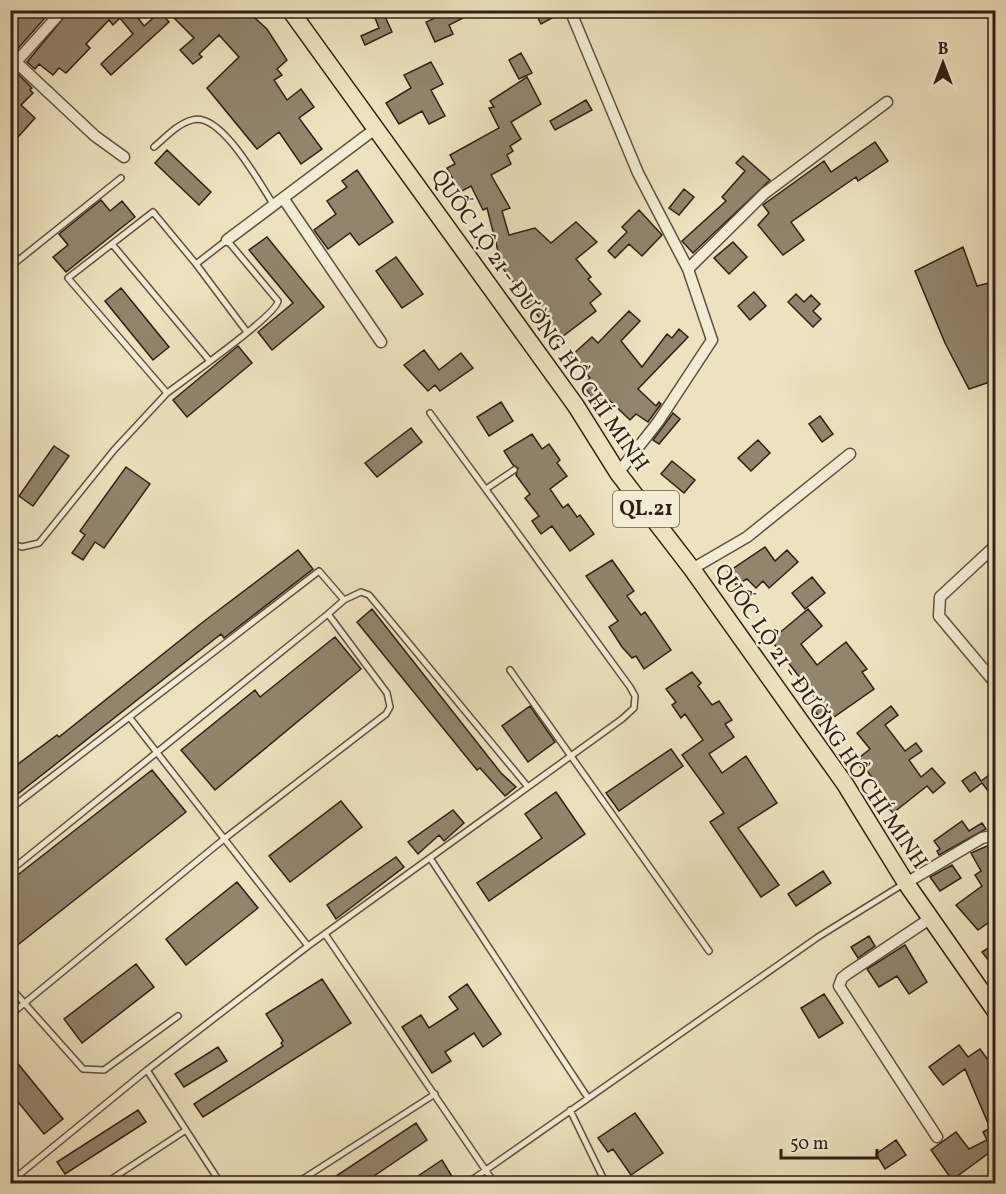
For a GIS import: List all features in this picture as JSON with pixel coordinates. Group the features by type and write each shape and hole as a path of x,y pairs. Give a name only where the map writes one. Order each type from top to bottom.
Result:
{"highway":[{"name":"QUỐC LỘ 21 - ĐƯỜNG HỒ CHÍ MINH","path":"290,10 576,406 618,473 692,569 845,784 906,883 996,1012"}],"street":[{"path":"63,10 13,65 95,136 124,157"},
{"path":"570,10 638,173 688,269 712,340 658,422 618,473"},
{"path":"688,269 765,193 887,102"},
{"path":"227,240 375,129"},
{"path":"278,202 381,342"},
{"path":"692,569 747,537 850,454"},
{"path":"996,545 940,597 939,616 996,684"},
{"path":"906,883 976,841 996,835"},
{"path":"931,918 842,978 839,986 937,1137"}],"lane":[{"path":"154,147 182,124 200,118 208,120 227,137 278,202"},
{"path":"10,267 121,178"},
{"path":"167,393 68,278 112,244 153,213 196,264 247,332"},
{"path":"10,552 14,544 31,546 39,543 114,450 167,393 277,308 278,301 227,240 196,264"},
{"path":"112,244 209,360"},
{"path":"10,1181 147,1070 308,946 630,713 635,702 634,696 430,414"},
{"path":"486,489 514,470"},
{"path":"10,809 319,571 344,600"},
{"path":"10,871 344,600 361,592 369,595 528,787"},
{"path":"10,1015 225,839 389,711 387,693 328,614"},
{"path":"510,670 572,754 710,951"},
{"path":"130,718 308,946"},
{"path":"430,858 588,1098"},
{"path":"466,1184 819,937 906,883"},
{"path":"325,934 495,1184"},
{"path":"10,987 83,1069 90,1071 104,1070 178,1016"},
{"path":"147,1070 221,1184"},
{"path":"295,1184 435,1094"},
{"path":"570,1110 606,1184"},
{"path":"104,1184 186,1130"},
{"path":"20,1174 25,1184"}],"building":[{"path":"23,10 52,10 13,54 10,24"},
{"path":"70,10 132,10 144,26 160,12 169,22 111,75 101,64 133,34 120,18 113,25 109,20 86,44 90,48 66,73 59,68 53,75 39,64 35,69 27,62"},
{"path":"178,10 247,10 267,29 287,60 277,69 282,75 274,80 287,100 301,89 314,107 299,118 322,149 301,164 279,132 257,149 207,88 239,57 219,35 199,54 202,57 193,64 180,50 194,38 172,16"},
{"path":"372,10 382,10 392,32 365,45 361,36 379,28"},
{"path":"452,10 461,10 465,17 449,25 453,34 435,42 426,22"},
{"path":"534,10 563,10 563,12 541,24"},
{"path":"521,53 532,73 519,79 509,60"},
{"path":"431,62 443,84 431,90 445,116 429,124 422,111 399,124 386,103 411,88 404,75"},
{"path":"16,72 32,88 30,90 33,93 21,105 35,118 10,146 10,75"},
{"path":"527,77 541,104 511,122 521,139 510,146 513,151 507,155 511,164 491,175 510,208 502,211 509,235 535,228 551,243 576,222 597,242 576,259 591,277 588,279 601,294 590,303 596,311 558,340 514,287 516,286 493,255 498,251 487,208 483,210 471,186 460,192 447,168 455,164 450,155 499,128 489,108 494,107 490,101"},
{"path":"586,100 592,110 555,130 550,121"},
{"path":"875,142 888,161 858,181 856,177 791,222 804,240 783,255 758,225 769,213 763,205 824,161 831,172"},
{"path":"167,150 211,192 199,205 155,163"},
{"path":"743,156 770,180 693,253 682,241 726,201 722,197 745,171 736,163"},
{"path":"357,170 393,222 359,245 350,233 328,249 314,230 336,214 327,201 347,187 342,181"},
{"path":"684,189 694,197 679,215 669,208"},
{"path":"101,200 110,211 122,201 135,217 66,272 53,257 68,245 59,234"},
{"path":"639,210 662,235 642,256 629,244 615,258 608,251 627,232 622,227"},
{"path":"267,237 324,307 272,350 258,332 293,303 249,250"},
{"path":"733,242 747,257 729,274 714,258"},
{"path":"963,247 977,286 996,281 996,380 969,389 945,343 915,271"},
{"path":"396,257 423,294 402,308 376,271"},
{"path":"121,288 169,347 153,360 105,301"},
{"path":"754,292 766,306 750,320 738,306"},
{"path":"796,294 804,302 811,295 820,304 813,311 821,319 813,327 788,302"},
{"path":"629,311 640,321 621,341 642,367 667,334 672,338 679,329 688,337 638,389 656,406 659,402 661,404 648,422 636,414 630,420 609,400 598,408 583,384 590,378 571,356 592,337 598,343"},
{"path":"238,346 252,363 187,417 173,400"},
{"path":"424,350 439,370 461,353 473,368 440,391 435,385 428,391 404,365"},
{"path":"501,402 513,421 489,436 477,417"},
{"path":"673,413 680,419 659,444 653,440"},
{"path":"820,416 833,434 822,442 809,424"},
{"path":"411,428 422,442 377,477 365,463"},
{"path":"532,434 542,449 549,444 560,460 557,463 567,476 550,489 563,508 568,504 577,517 580,515 594,534 570,551 552,526 541,534 532,521 539,516 525,498 530,494 516,475 518,468 513,465 504,451"},
{"path":"758,440 770,453 751,471 738,458"},
{"path":"54,446 69,456 33,506 19,496"},
{"path":"672,461 695,480 684,493 661,474"},
{"path":"126,467 150,484 104,548 95,542 83,560 72,553 85,535 80,531"},
{"path":"765,547 775,561 787,550 798,562 769,588 763,581 756,588 747,579 736,585 728,572"},
{"path":"298,550 313,569 224,638 221,634 10,800 10,770 57,735 59,737 203,622"},
{"path":"612,560 634,591 627,596 641,615 645,612 671,650 644,669 636,656 632,658 622,647 609,627 618,621 586,576"},
{"path":"812,577 825,593 805,609 792,593"},
{"path":"372,609 501,773 516,787 505,796 480,768 477,770 357,622"},
{"path":"808,609 822,626 801,644 817,665 846,642 867,669 862,672 874,689 824,724 815,711 819,708 817,700 771,640"},
{"path":"335,637 361,669 215,790 181,750 255,690 260,697"},
{"path":"692,672 701,683 698,686 712,705 719,701 732,720 725,724 734,737 709,754 722,773 746,756 777,803 738,828 779,885 761,897 710,822 724,813 682,755 703,740 685,714 681,718 672,705 676,702 666,689"},
{"path":"530,706 555,742 528,762 502,726"},
{"path":"891,706 898,715 885,725 905,751 916,743 922,751 909,760 921,777 932,768 945,783 933,793 927,786 893,813 886,805 890,802 865,768 863,770 855,761 870,749 857,733"},
{"path":"671,749 683,766 619,811 606,793"},
{"path":"152,770 186,812 10,951 10,881"},
{"path":"996,770 996,801 982,783 970,792 962,781 975,772 981,781"},
{"path":"556,792 585,834 489,901 477,883 542,838 525,814"},
{"path":"341,801 362,827 290,882 269,856"},
{"path":"453,810 464,823 444,841 439,835 418,854 408,842"},
{"path":"962,821 969,831 982,823 986,829 939,855 937,851 940,849 934,841"},
{"path":"994,843 996,917 978,930 956,905 982,886 975,875 981,871 971,853"},
{"path":"396,857 404,867 336,919 327,905"},
{"path":"952,865 961,878 940,891 930,877"},
{"path":"823,871 831,883 796,906 788,894"},
{"path":"237,882 258,908 186,965 166,939"},
{"path":"869,936 875,946 858,958 851,947"},
{"path":"996,943 996,970 982,952"},
{"path":"905,945 927,982 909,994 897,976 879,987 867,969"},
{"path":"136,964 154,987 82,1043 64,1019"},
{"path":"322,979 351,1023 203,1117 194,1104 283,1046 281,1043 283,1041 266,1014"},
{"path":"467,984 501,1034 483,1047 474,1033 445,1052 451,1061 432,1073 402,1027 421,1015 429,1028 458,1009 449,997"},
{"path":"824,994 843,1023 819,1038 801,1008"},
{"path":"959,1045 968,1057 980,1049 991,1064 996,1061 996,1167 989,1153 952,1180 931,1150 956,1132 969,1149 987,1140 983,1132 990,1128 965,1069 943,1085 929,1067"},
{"path":"218,1047 227,1061 184,1087 175,1074"},
{"path":"10,1054 63,1119 44,1134 10,1092"},
{"path":"138,1110 146,1122 65,1174 57,1162"},
{"path":"635,1113 663,1153 631,1175 613,1149 608,1152 598,1138"},
{"path":"416,1123 427,1140 362,1184 324,1184"},
{"path":"896,1140 906,1155 885,1169 876,1154"},
{"path":"442,1160 453,1178 444,1184 406,1184"}]}
